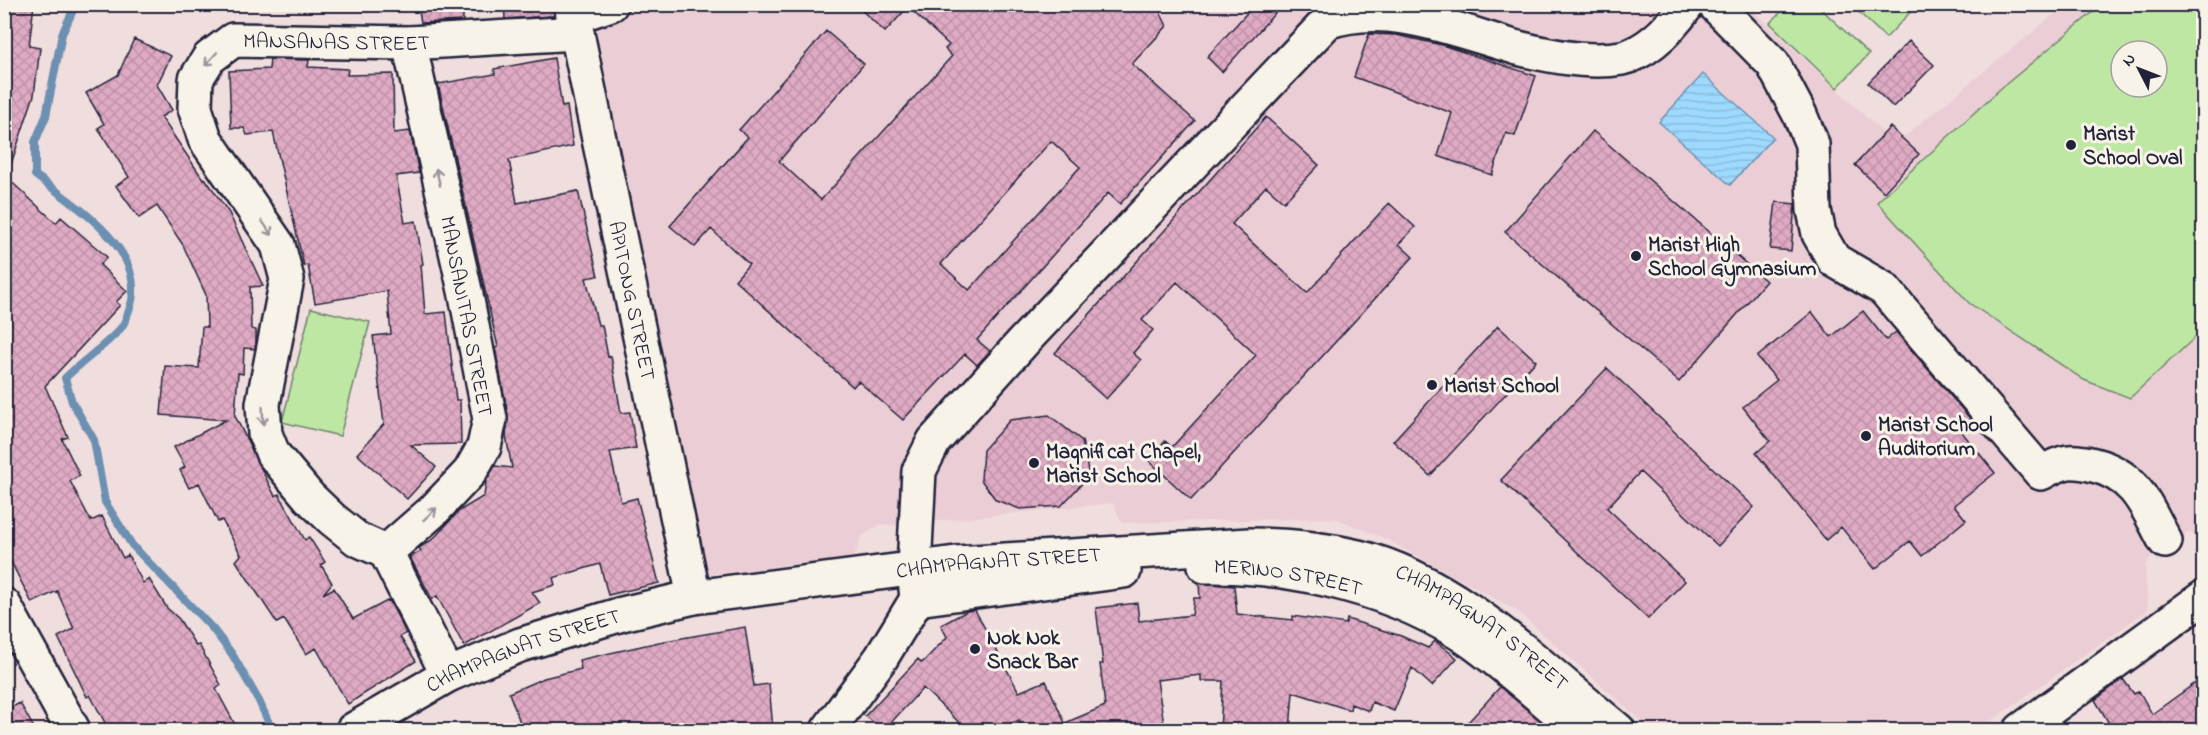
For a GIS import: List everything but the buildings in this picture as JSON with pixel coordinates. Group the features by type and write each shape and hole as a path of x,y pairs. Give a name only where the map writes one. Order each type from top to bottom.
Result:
{"street":[{"name":"MANSANAS STREET","path":"386,552 357,539 332,519 309,497 273,454 265,434 263,404 287,279 278,245 205,138 195,108 196,80 209,58 233,40 409,42 574,18 611,4"},
{"path":"828,730 882,658 915,584 919,471 934,441 1024,341 1328,22 1345,10 1380,7 1422,12 1518,48 1586,60 1623,58 1644,48 1666,31 1688,4"},
{"path":"1714,4 1773,64 1800,114 1812,144 1814,210 1819,234 1834,260 1884,289 2041,473 2062,461 2077,460 2109,469 2128,480 2142,498 2165,541"},
{"name":"APITONG STREET","path":"574,18 694,597"},
{"name":"MANSANITAS STREET","path":"386,552 433,511 470,472 484,447 490,419 466,296 409,42"},
{"name":"CHAMPAGNAT STREET","path":"353,730 448,675 550,635 622,614 694,597 915,584 1020,558 1284,545 1358,557 1420,582 1480,618 1618,730"},
{"path":"386,552 448,675"},
{"name":"MERINO STREET","path":"915,584 1163,566 1232,566 1289,572 1357,587 1423,614 1473,643 1580,730"},
{"path":"2021,730 2201,603"},
{"path":"4,605 73,730"}],"shaded area":[{"name":"Marist School","path":"649,4 1747,5 1895,144 2066,5 2203,5 2203,541 2190,533 2165,541 2145,565 2148,610 1978,730 1652,730 1516,610 1384,538 1335,518 1122,523 1113,503 928,522 907,532 895,525 879,525 862,536 854,557 700,576 584,25"}],"green space":[{"path":"1917,4 1886,38 1851,5"},
{"name":"Marist School Oval","path":"2103,4 2203,5 2203,330 2130,398 2084,380 1969,303 1877,202 2000,89"},
{"path":"1788,5 1817,5 1869,54 1837,88 1770,23"},
{"path":"311,308 370,322 340,436 282,422"}],"water":[{"path":"1703,74 1773,137 1730,185 1659,122"}],"waterway":[{"path":"76,4 62,34 46,116 35,142 35,175 89,216 106,233 121,251 130,270 133,291 128,313 121,327 65,378 72,402 94,440 105,502 132,545 212,628 232,654 259,701 272,730"}],"place":[{"name":"Marist School Oval","path":"2071,145"},
{"name":"Marist High School Gymnasium","path":"1636,256"},
{"name":"Marist School","path":"1432,385"},
{"name":"Marist School Auditorium","path":"1866,436"},
{"name":"Magnificat Chapel, Marist School","path":"1034,463"},
{"name":"Nok Nok Snack Bar","path":"975,649"}]}
